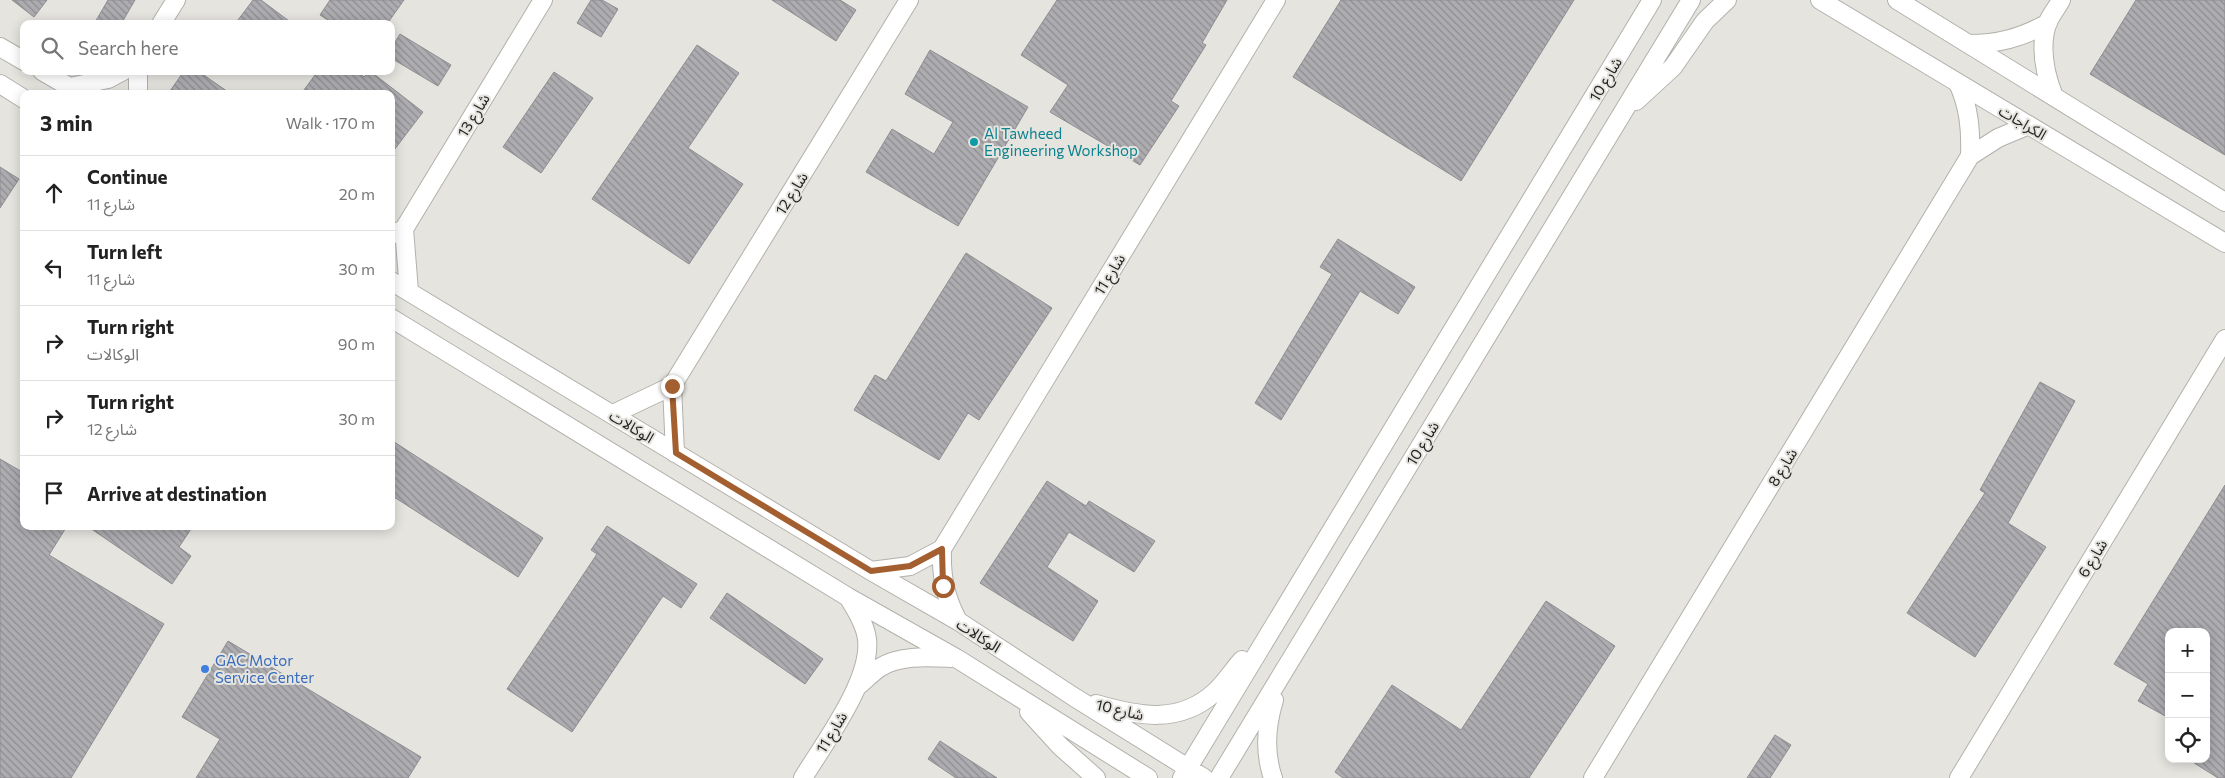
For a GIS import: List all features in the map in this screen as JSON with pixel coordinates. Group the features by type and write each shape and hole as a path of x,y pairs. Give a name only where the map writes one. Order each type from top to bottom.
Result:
{"street":[{"path":"164,20 176,0"},
{"name":"شارع 13","path":"409,291 398,232 543,0"},
{"name":"شارع 12","path":"672,386 909,0"},
{"name":"شارع 11","path":"942,549 1276,0"},
{"name":"شارع 10","path":"1219,778 1691,0"},
{"name":"شارع 10","path":"1626,109 1673,67 1705,20 1727,0"},
{"name":"الكراجات","path":"1820,0 2225,243"},
{"path":"1897,0 1910,5 2054,98 2225,202"},
{"path":"2054,98 2047,80 2044,42 2048,23 2062,0"},
{"name":"شارع 10","path":"1185,773 1276,619 1649,4"},
{"path":"1968,44 1989,44 2010,40 2048,23"},
{"path":"0,47 20,59"},
{"path":"49,75 73,90"},
{"path":"77,90 113,75"},
{"path":"138,75 138,90"},
{"path":"1958,83 1970,118 1970,156"},
{"path":"0,84 20,96"},
{"name":"شارع 8","path":"1593,778 1970,156 1998,138 2029,125"},
{"name":"الوكالات","path":"395,283 871,571 958,621 1185,773 1204,778"},
{"path":"395,320 848,596 956,658 1015,697 1148,778"},
{"name":"شارع 6","path":"1959,778 2225,339"},
{"path":"613,414 672,386 676,453"},
{"path":"871,571 910,566 942,549 943,586 949,604 958,621"},
{"name":"شارع 11","path":"803,778 858,687 866,664 867,639 860,616 848,596"},
{"name":"شارع 10","path":"1074,697 1131,714 1154,716 1178,712 1197,705 1215,692 1276,619"},
{"name":"شارع 11","path":"858,687 880,668 899,660 927,656 956,658"},
{"path":"1273,778 1267,751 1267,728 1282,675"},
{"path":"1015,697 1060,746 1096,778"}],"building":[{"path":"12,0 47,0 34,17"},
{"path":"108,0 135,0 123,20 96,20"},
{"path":"253,0 261,0 288,20 238,20"},
{"path":"330,0 404,0 390,20 328,20 320,15"},
{"path":"591,0 602,0 618,9 601,37 577,23"},
{"path":"772,0 840,0 856,10 836,41"},
{"path":"1057,0 1227,0 1202,43 1206,45 1171,101 1179,106 1140,165 1050,112 1068,85 1021,55"},
{"path":"1341,0 1574,0 1461,181 1293,77"},
{"path":"2136,0 2225,0 2225,155 2090,74"},
{"path":"400,34 451,65 438,86 395,60 395,42"},
{"path":"697,45 739,73 688,148 743,184 689,264 592,199"},
{"name":"Al Tawheed Engineering Workshop","path":"930,50 1028,107 958,226 866,172 892,129 934,154 953,122 905,94"},
{"path":"554,72 593,98 541,173 503,147"},
{"path":"181,75 204,75 225,90 171,90"},
{"path":"315,75 362,75 364,77 366,75 375,75 395,90 304,90"},
{"path":"395,90 423,112 395,149"},
{"path":"0,167 19,179 0,208"},
{"path":"1338,239 1415,287 1398,314 1360,291 1281,420 1255,403 1332,274 1320,267"},
{"path":"966,253 1052,308 979,420 968,413 939,460 854,410 875,375 886,381"},
{"path":"2040,382 2075,401 2008,523 2046,547 1975,657 1907,613 1985,493 1980,490"},
{"path":"395,443 543,538 518,577 395,498"},
{"path":"0,459 20,471 20,530 65,530 49,555 164,624 71,778 0,778"},
{"path":"1047,481 1086,506 1089,501 1155,541 1134,572 1069,532 1047,567 1098,601 1073,641 980,583"},
{"path":"2225,485 2225,778 2218,778 2194,763 2210,763 2210,628 2165,628 2165,716 2138,701 2148,684 2114,664"},
{"path":"607,526 697,584 681,608 663,596 572,732 507,689 597,554 591,550"},
{"path":"93,530 190,530 179,547 191,556 172,584"},
{"path":"727,593 823,659 805,684 710,618"},
{"path":"1546,601 1615,646 1529,778 1343,778 1335,772 1392,685 1461,730"},
{"path":"228,641 421,757 408,778 196,778 220,739 182,717"},
{"path":"1775,735 1791,745 1770,778 1747,778"},
{"path":"940,741 997,778 956,778 928,759"}],"place":[{"name":"Al Tawheed Engineering Workshop","path":"974,142"},
{"name":"GAC Motor Service Center","path":"205,669"}],"route":[{"path":"672,386 676,453 871,571 892,570 910,566 942,549 941,568 943,586"}]}
